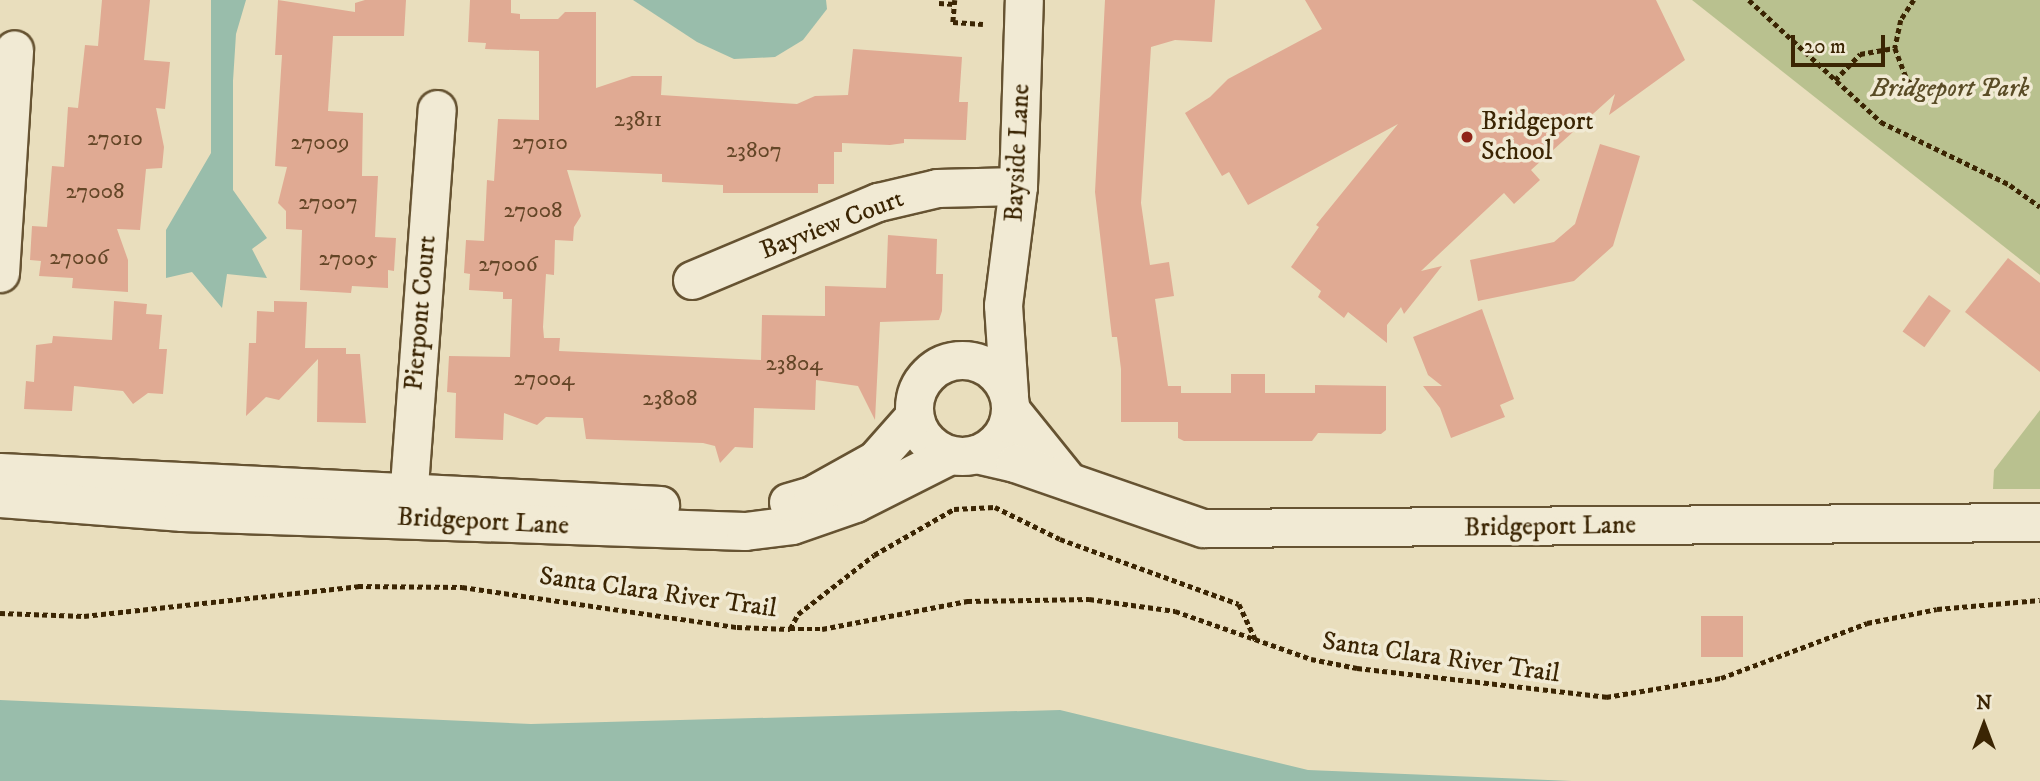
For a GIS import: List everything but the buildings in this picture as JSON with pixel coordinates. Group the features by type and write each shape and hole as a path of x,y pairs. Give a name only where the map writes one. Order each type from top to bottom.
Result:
{"street":[{"name":"Bayside Lane","path":"1010,403 1003,305 1018,186 1024,0"},
{"path":"0,273 14,50"},
{"name":"Pierpont Court","path":"407,504 437,109"},
{"name":"Bayview Court","path":"692,280 878,202 937,188 1018,186"},
{"path":"1003,305 949,361 925,375 917,387 914,416 926,441 963,455 1000,438 1010,403"},
{"path":"949,361 965,359 993,370 1010,403 1054,458 1068,481"},
{"name":"Bridgeport Lane","path":"0,498 182,512 407,504 756,508 812,495 875,460 914,416"},
{"name":"Bridgeport Lane","path":"0,472 745,531 792,525 843,508 963,455 1068,481 1090,493 1203,528 2040,522"}],"path":[{"path":"1749,0 1881,122 2010,185 2040,207"},
{"path":"1914,0 1901,20 1895,48 1907,80 1929,96"},
{"path":"939,2 955,2 953,22 983,24"},
{"path":"1835,80 1860,54 1895,48"},
{"path":"790,629 798,614 874,555 954,509 995,507 1060,539 1239,604 1256,640"},
{"name":"Santa Clara River Trail","path":"0,613 84,616 358,586 462,587 737,627 822,629 967,601 1077,599 1175,611 1256,640 1356,668 1606,697 1721,678 1867,623 1937,609 2040,600"}],"green space":[{"name":"Bridgeport Park","path":"1692,0 2040,0 2040,275"},
{"path":"2040,410 2040,489 1993,489 1994,470"}],"shaded area":[{"path":"211,0 246,0 236,34 233,190 267,238 252,249 267,278 227,274 222,308 192,272 166,278 166,230 211,153"},
{"path":"633,0 826,0 827,9 803,40 775,57 734,59 697,42"},
{"path":"0,700 531,724 1060,710 1308,770 1572,781 0,781"}],"place":[{"name":"Bridgeport School","path":"1467,137"}]}
